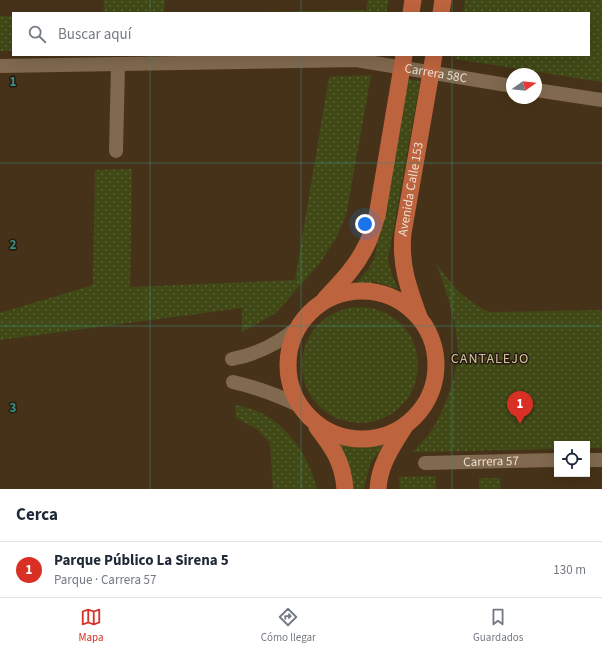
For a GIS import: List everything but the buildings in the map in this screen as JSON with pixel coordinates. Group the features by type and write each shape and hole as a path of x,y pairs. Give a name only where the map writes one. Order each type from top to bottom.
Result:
{"main road":[{"path":"411,12 413,0"},
{"path":"441,12 443,0"},
{"name":"Avenida Calle 153","path":"421,320 402,262 402,247 404,226 434,56"},
{"path":"345,489 337,456 306,413 294,392 290,376 289,359 292,343 298,327 344,278 366,247 377,216 403,61"},
{"path":"306,413 321,426 333,433 345,437 370,439 383,436 395,432 405,426 422,409 430,394 435,376 435,353 432,341 421,320 410,309 396,300 381,294 365,291 349,292 334,297 319,305"},
{"path":"378,489 386,458 405,426"}],"street":[{"name":"Carrera 58C","path":"0,66 356,60 403,61 431,73 506,85"},
{"path":"116,151 118,65"},
{"path":"542,91 602,100"},
{"path":"232,359 273,346 298,327"},
{"path":"233,382 266,390 281,396 306,413"},
{"name":"Carrera 57","path":"424,463 554,460"},
{"path":"590,460 602,460"}],"green space":[{"path":"104,0 165,0 164,12 103,12"},
{"path":"368,0 389,0 386,12 253,12 366,10"},
{"path":"465,0 602,0 602,82 542,73 542,68 513,68 455,59 455,56 590,56 590,12 463,12"},
{"path":"0,16 12,16 12,51 0,51"},
{"path":"371,75 346,216 335,240 319,264 276,313 242,332 242,308 0,340 0,313 93,285 95,170 132,169 130,287 295,280 329,77"},
{"path":"408,79 420,81 388,260 398,289 376,282 358,285 356,283 369,268 374,259"},
{"path":"437,264 448,280 466,298 489,312 602,310 602,448 590,448 590,441 554,441 554,449 413,452 431,431 441,414 456,370 458,350 456,329"},
{"path":"360,307 382,311 401,324 414,343 418,365 414,387 401,406 382,419 360,423 338,419 319,406 306,387 302,365 306,343 319,324 338,311"},
{"path":"235,405 265,415 277,423 288,434 306,459 317,489 273,489 270,443 257,429 236,418"},
{"path":"339,443 360,447 382,444 382,447 370,464 364,489 354,489 352,478"},
{"path":"436,476 436,489 400,489 399,477"},
{"path":"479,478 500,478 501,489 479,489"}],"place":[{"name":"Parque Público La Sirena 5","path":"520,424"}],"district":[{"name":"CANTALEJO","path":"490,359"}]}
